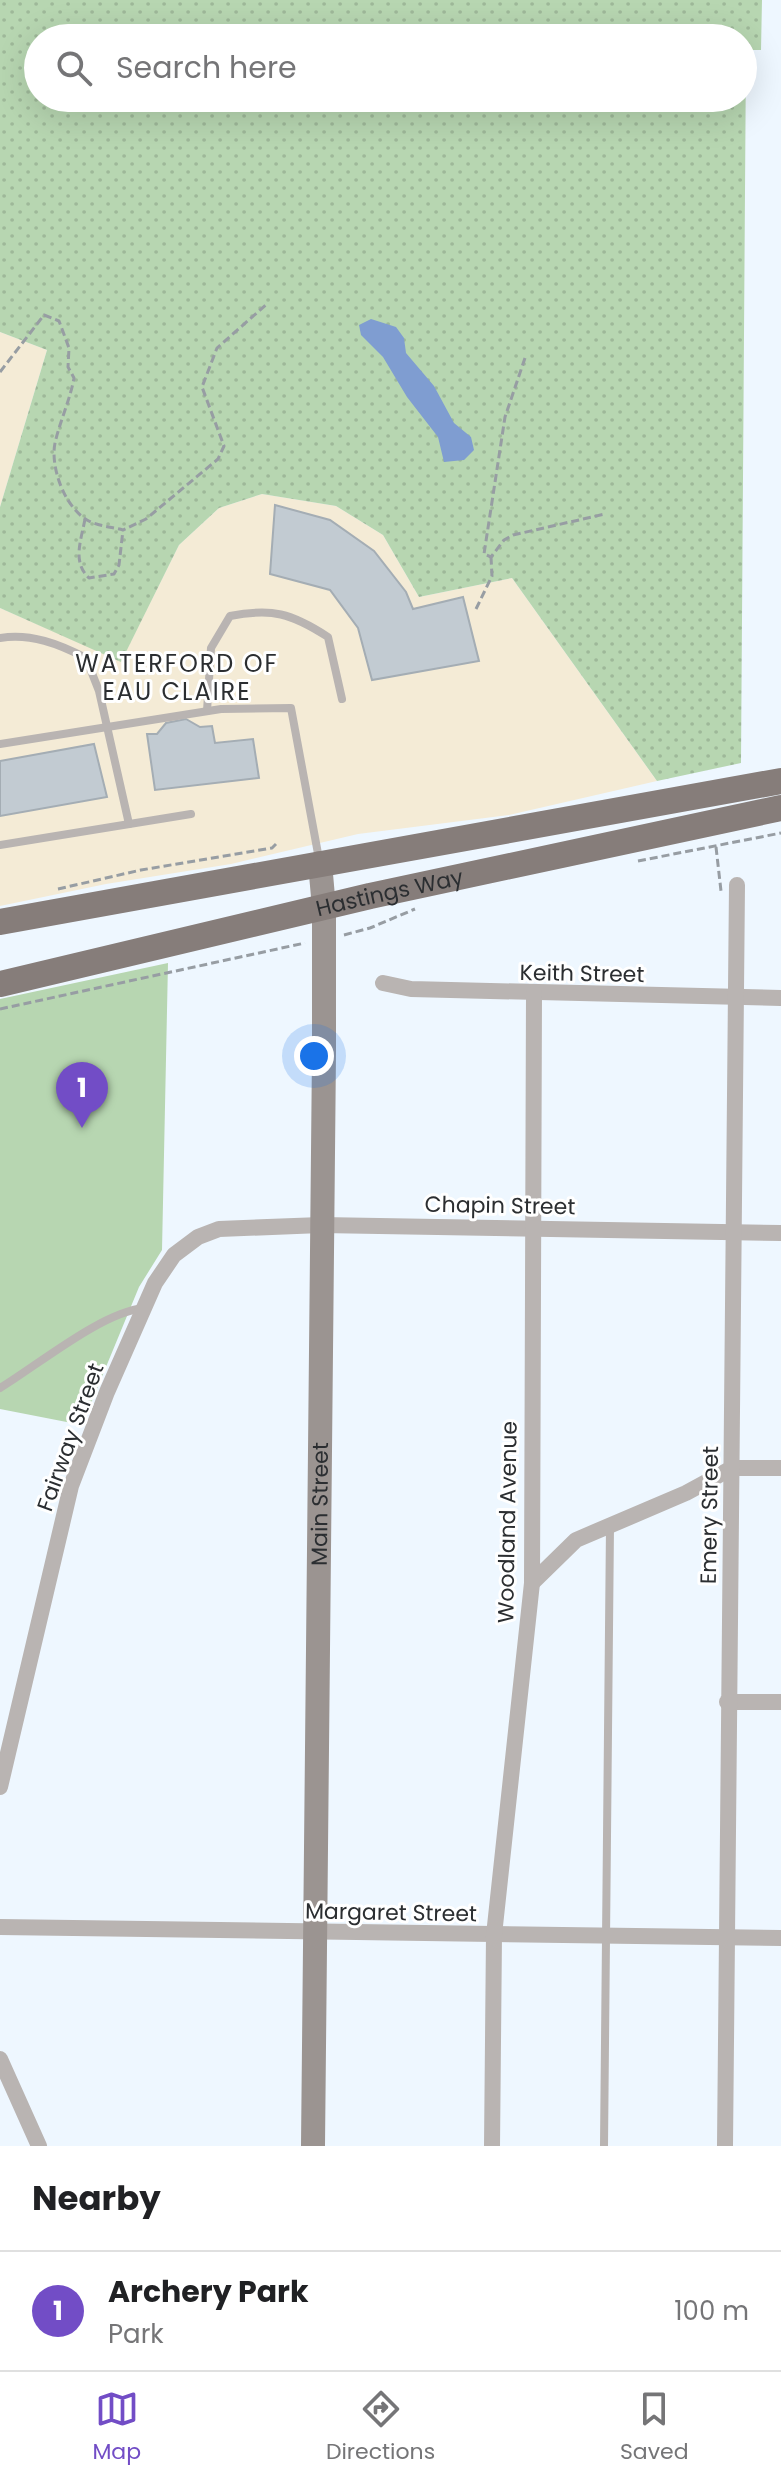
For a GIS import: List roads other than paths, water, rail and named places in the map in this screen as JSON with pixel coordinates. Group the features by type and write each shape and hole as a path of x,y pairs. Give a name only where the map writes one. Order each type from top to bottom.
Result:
{"main road":[{"name":"Hastings Way","path":"0,922 781,781"},
{"name":"Hastings Way","path":"0,984 324,908 781,808"}],"street":[{"name":"Main Street","path":"313,2146 324,939 320,863"},
{"name":"Emery Street","path":"725,2146 727,1702 732,1468 731,1232 737,885"},
{"name":"Keith Street","path":"383,983 411,989 534,994 781,998"},
{"name":"Woodland Avenue","path":"492,2146 494,1935 532,1583 534,994"},
{"name":"Chapin Street","path":"219,1229 321,1225 781,1233"},
{"name":"Fairway Street","path":"0,1787 71,1486 144,1308 174,1255 198,1237 219,1229"},
{"path":"532,1583 576,1540 732,1468 781,1468"},
{"path":"727,1702 781,1702"},
{"name":"Margaret Street","path":"0,1927 317,1934 781,1938"},
{"path":"0,2059 39,2146"}],"lane":[{"path":"207,711 211,648 230,616 262,610 303,621 328,637 342,699"},
{"path":"0,638 12,636 54,642 86,658 99,691 129,824"},
{"path":"0,744 207,711 291,708 320,863"},
{"path":"0,845 191,814"},
{"path":"0,1388 53,1351 124,1310 144,1308"},
{"path":"604,2146 610,1525"}],"water":[{"path":"371,319 396,327 404,338 406,353 434,386 454,423 471,437 474,450 464,460 444,462 438,437 407,397 383,357 361,335 359,325"}],"place":[{"name":"Archery Park","path":"82,1128"}],"district":[{"name":"WATERFORD OF EAU CLAIRE","path":"177,678"}]}
